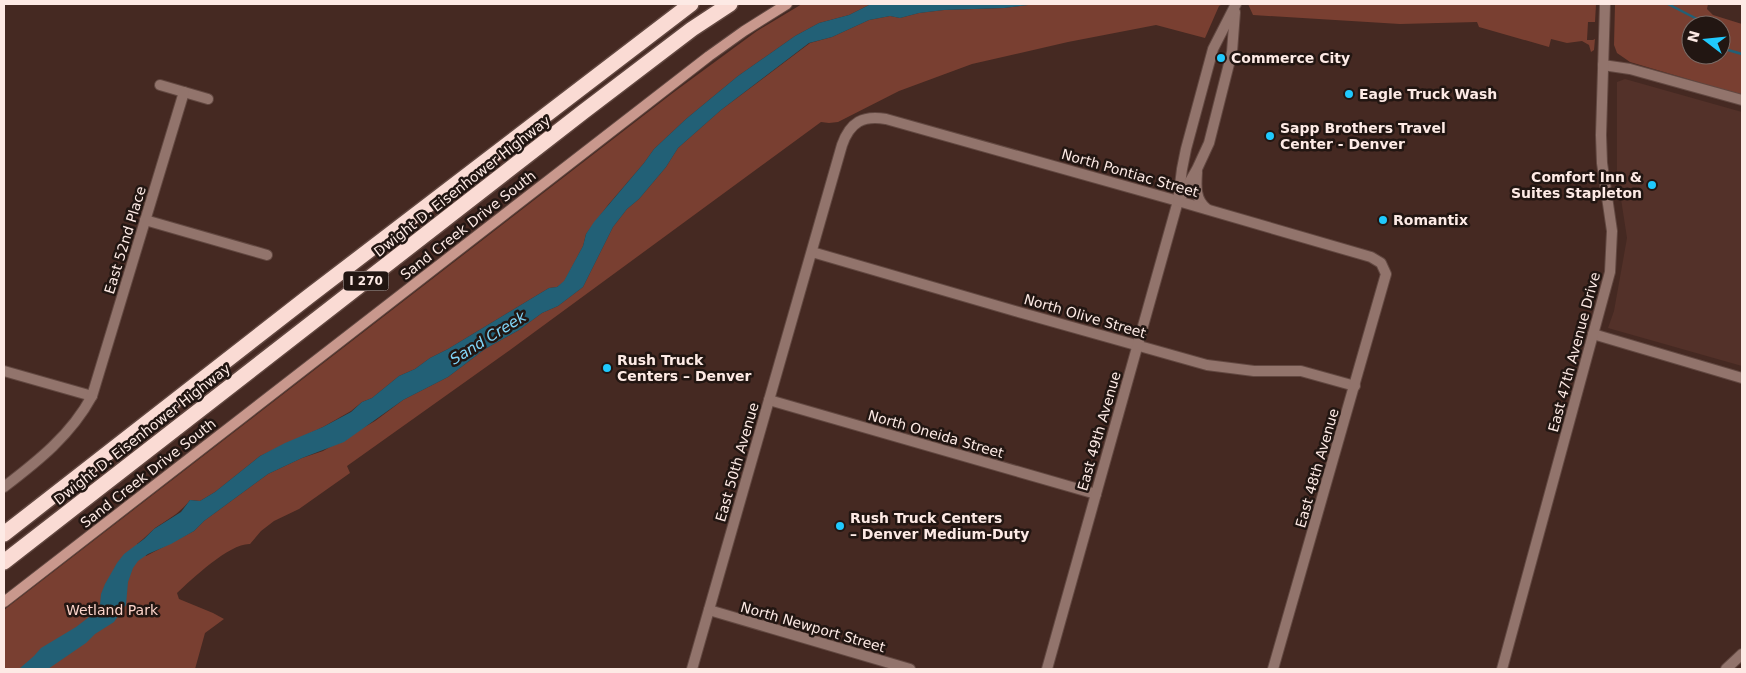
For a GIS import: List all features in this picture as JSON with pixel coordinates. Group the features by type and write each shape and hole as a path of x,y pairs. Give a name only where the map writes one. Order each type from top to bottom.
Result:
{"highway":[{"name":"Dwight D. Eisenhower Highway","path":"4,534 691,4"},
{"name":"Dwight D. Eisenhower Highway","path":"4,562 584,112 692,29 730,4"}],"main road":[{"name":"Sand Creek Drive South","path":"4,602 709,56 787,4"}],"street":[{"name":"East 47th Avenue Drive","path":"1502,669 1607,285 1612,231 1602,157 1605,4"},
{"name":"East 49th Avenue","path":"1178,201 1209,144 1232,52 1236,5"},
{"name":"East 49th Avenue","path":"1047,669 1178,201 1186,149 1213,49 1236,5"},
{"path":"1603,65 1630,68 1742,100"},
{"path":"160,85 208,99"},
{"name":"East 52nd Place","path":"4,487 58,442 78,419 92,396 184,92"},
{"name":"North Pontiac Street","path":"857,122 874,117 886,118 1178,201 1371,257 1381,263 1386,274"},
{"name":"East 50th Avenue","path":"692,669 842,145 850,128 857,122"},
{"path":"1197,169 1197,195 1201,204 1210,211"},
{"path":"145,220 266,255"},
{"name":"North Olive Street","path":"812,252 1138,346 1222,368 1301,371 1355,386"},
{"name":"East 48th Avenue","path":"1273,669 1386,274"},
{"path":"1593,334 1742,378"},
{"path":"4,371 92,396"},
{"name":"North Oneida Street","path":"769,400 1096,494"},
{"name":"North Newport Street","path":"709,610 910,669"},
{"path":"1726,669 1742,654"}],"shaded area":[{"path":"1625,79 1742,112 1742,366 1608,328 1614,311 1627,238 1617,173 1617,82"}],"green space":[{"name":"Wetland Park","path":"802,4 871,4 849,15 819,23 795,36 738,76 686,119 654,149 586,234 583,246 564,282 557,287 549,288 430,358 415,369 399,376 372,398 362,402 351,411 323,427 260,456 215,492 200,501 190,500 178,512 155,528 137,544 146,556 194,531 204,521 268,474 302,458 323,451 375,421 403,400 448,377 485,349 519,330 542,313 558,306 583,287 613,227 666,167 678,148 721,110 810,43 832,37 869,20 890,16 900,18 919,13 944,10 1004,8 1036,4 1223,4 1219,6 1205,38 1156,25 1068,42 972,64 899,91 838,122 821,122 510,350 347,466 350,473 299,509 274,521 261,531 250,544 242,545 222,555 192,579 177,593 179,599 224,619 205,633 195,669 4,669 4,610 674,92 757,31"},
{"path":"1248,4 1596,4 1595,22 1588,22 1587,40 1595,39 1594,50 1591,52 1589,45 1582,41 1567,43 1551,39 1549,47 1479,27 1477,22 1400,24 1253,15"},
{"path":"1615,4 1708,4 1707,9 1713,15 1681,15 1681,65 1731,65 1731,21 1742,24 1742,95 1630,62 1617,53 1614,45"}],"water":[{"name":"Sand Creek","path":"871,4 1036,4 1004,8 944,10 919,13 900,18 890,16 869,20 832,37 809,43 721,110 678,148 666,167 613,227 583,287 558,306 542,313 519,330 485,349 448,377 403,400 344,442 302,458 268,474 204,521 194,531 148,554 138,561 133,568 128,582 126,605 114,622 48,669 19,669 41,648 76,627 93,614 100,605 101,594 105,584 124,554 154,529 181,512 190,500 200,501 215,492 260,456 351,412 399,376 415,369 430,358 549,288 557,287 564,281 583,246 586,234 594,222 654,149 686,119 738,76 795,36 819,23 849,15"}],"waterway":[{"path":"1668,4 1689,15"},
{"path":"1731,51 1742,54"}],"place":[{"name":"Commerce City","path":"1221,58"},
{"name":"Eagle Truck Wash","path":"1349,94"},
{"name":"Sapp Brothers Travel Center - Denver","path":"1270,136"},
{"name":"Comfort Inn & Suites Stapleton","path":"1652,185"},
{"name":"Romantix","path":"1383,220"},
{"name":"Rush Truck Centers – Denver","path":"607,368"},
{"name":"Rush Truck Centers – Denver Medium-Duty","path":"840,526"}]}
